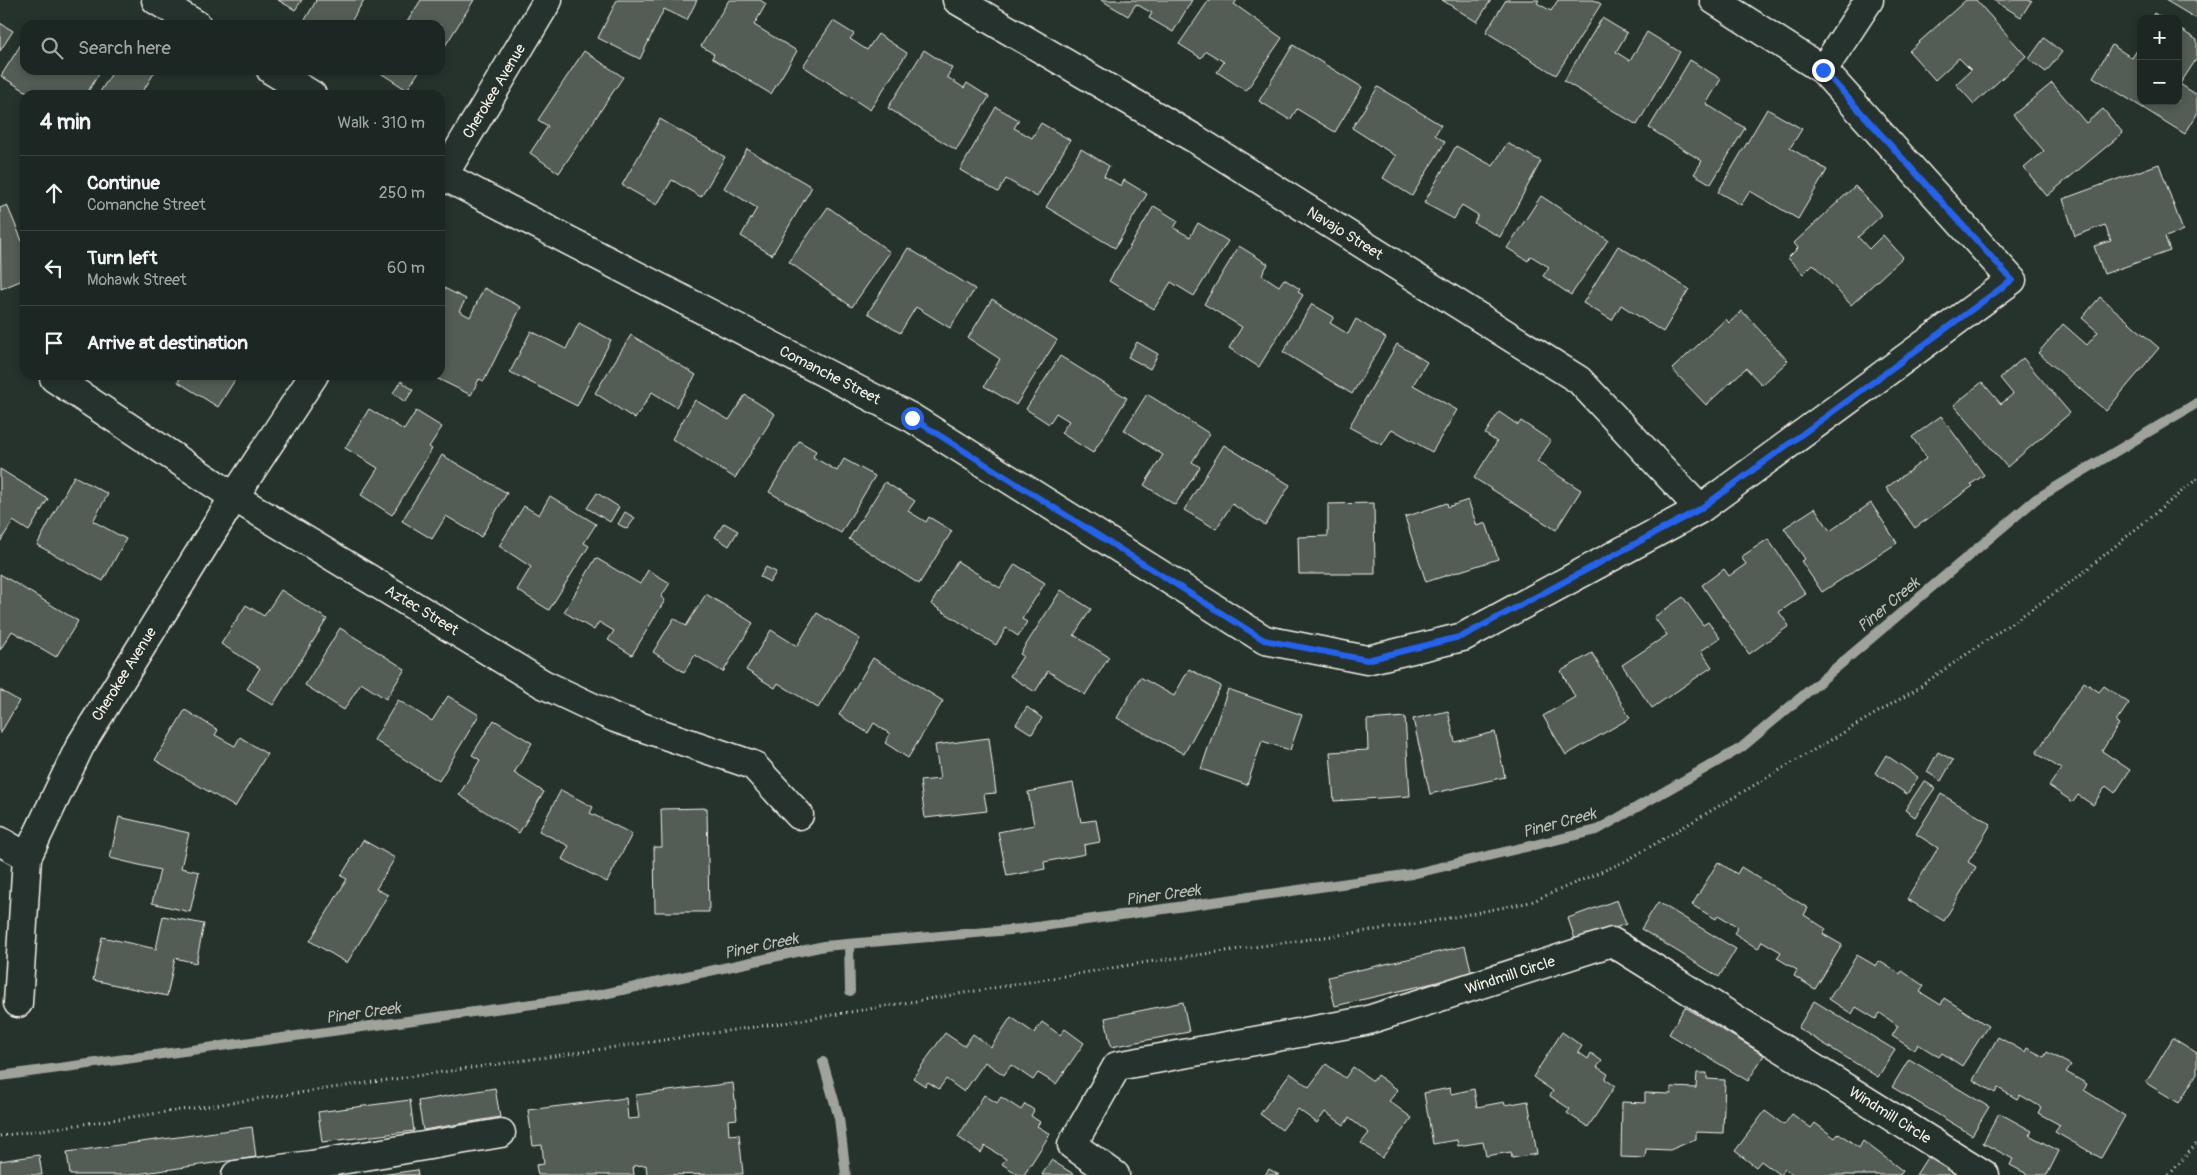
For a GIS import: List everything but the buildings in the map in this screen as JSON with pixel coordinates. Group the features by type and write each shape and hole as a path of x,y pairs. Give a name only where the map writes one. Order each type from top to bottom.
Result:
{"street":[{"path":"156,0 189,20"},
{"name":"Cherokee Avenue","path":"445,170 548,0"},
{"name":"Navajo Street","path":"957,0 1198,140 1579,380 1700,509"},
{"path":"1714,0 1823,70 1869,0"},
{"name":"Comanche Street","path":"445,179 912,418 1264,640 1367,660 1463,636 1700,509 2012,280 1823,70"},
{"path":"279,75 304,90"},
{"name":"Aztec Street","path":"57,380 234,497 543,684 616,718 753,764 799,815"},
{"name":"Cherokee Avenue","path":"18,1003 27,857 80,746 234,497 311,380"},
{"path":"0,841 27,857"},
{"name":"Windmill Circle","path":"1115,1175 1072,1145 1117,1066 1366,1021 1612,942 1985,1175"},
{"path":"236,1175 312,1170 501,1133"}],"path":[{"path":"0,1136 803,1020 1148,962 1423,923 1531,902 1626,860 1912,692 2074,579 2197,479"},
{"path":"2169,1175 2197,1143"}],"waterway":[{"name":"Piner Creek","path":"0,1076 599,995 824,946 1022,929 1412,874 1597,830 1741,748 2036,499 2197,403"},
{"path":"849,944 850,991"},
{"path":"823,1062 839,1118 846,1175"}],"route":[{"path":"912,418 1264,640 1367,660 1463,636 1700,509 2012,280 1823,70"}]}
